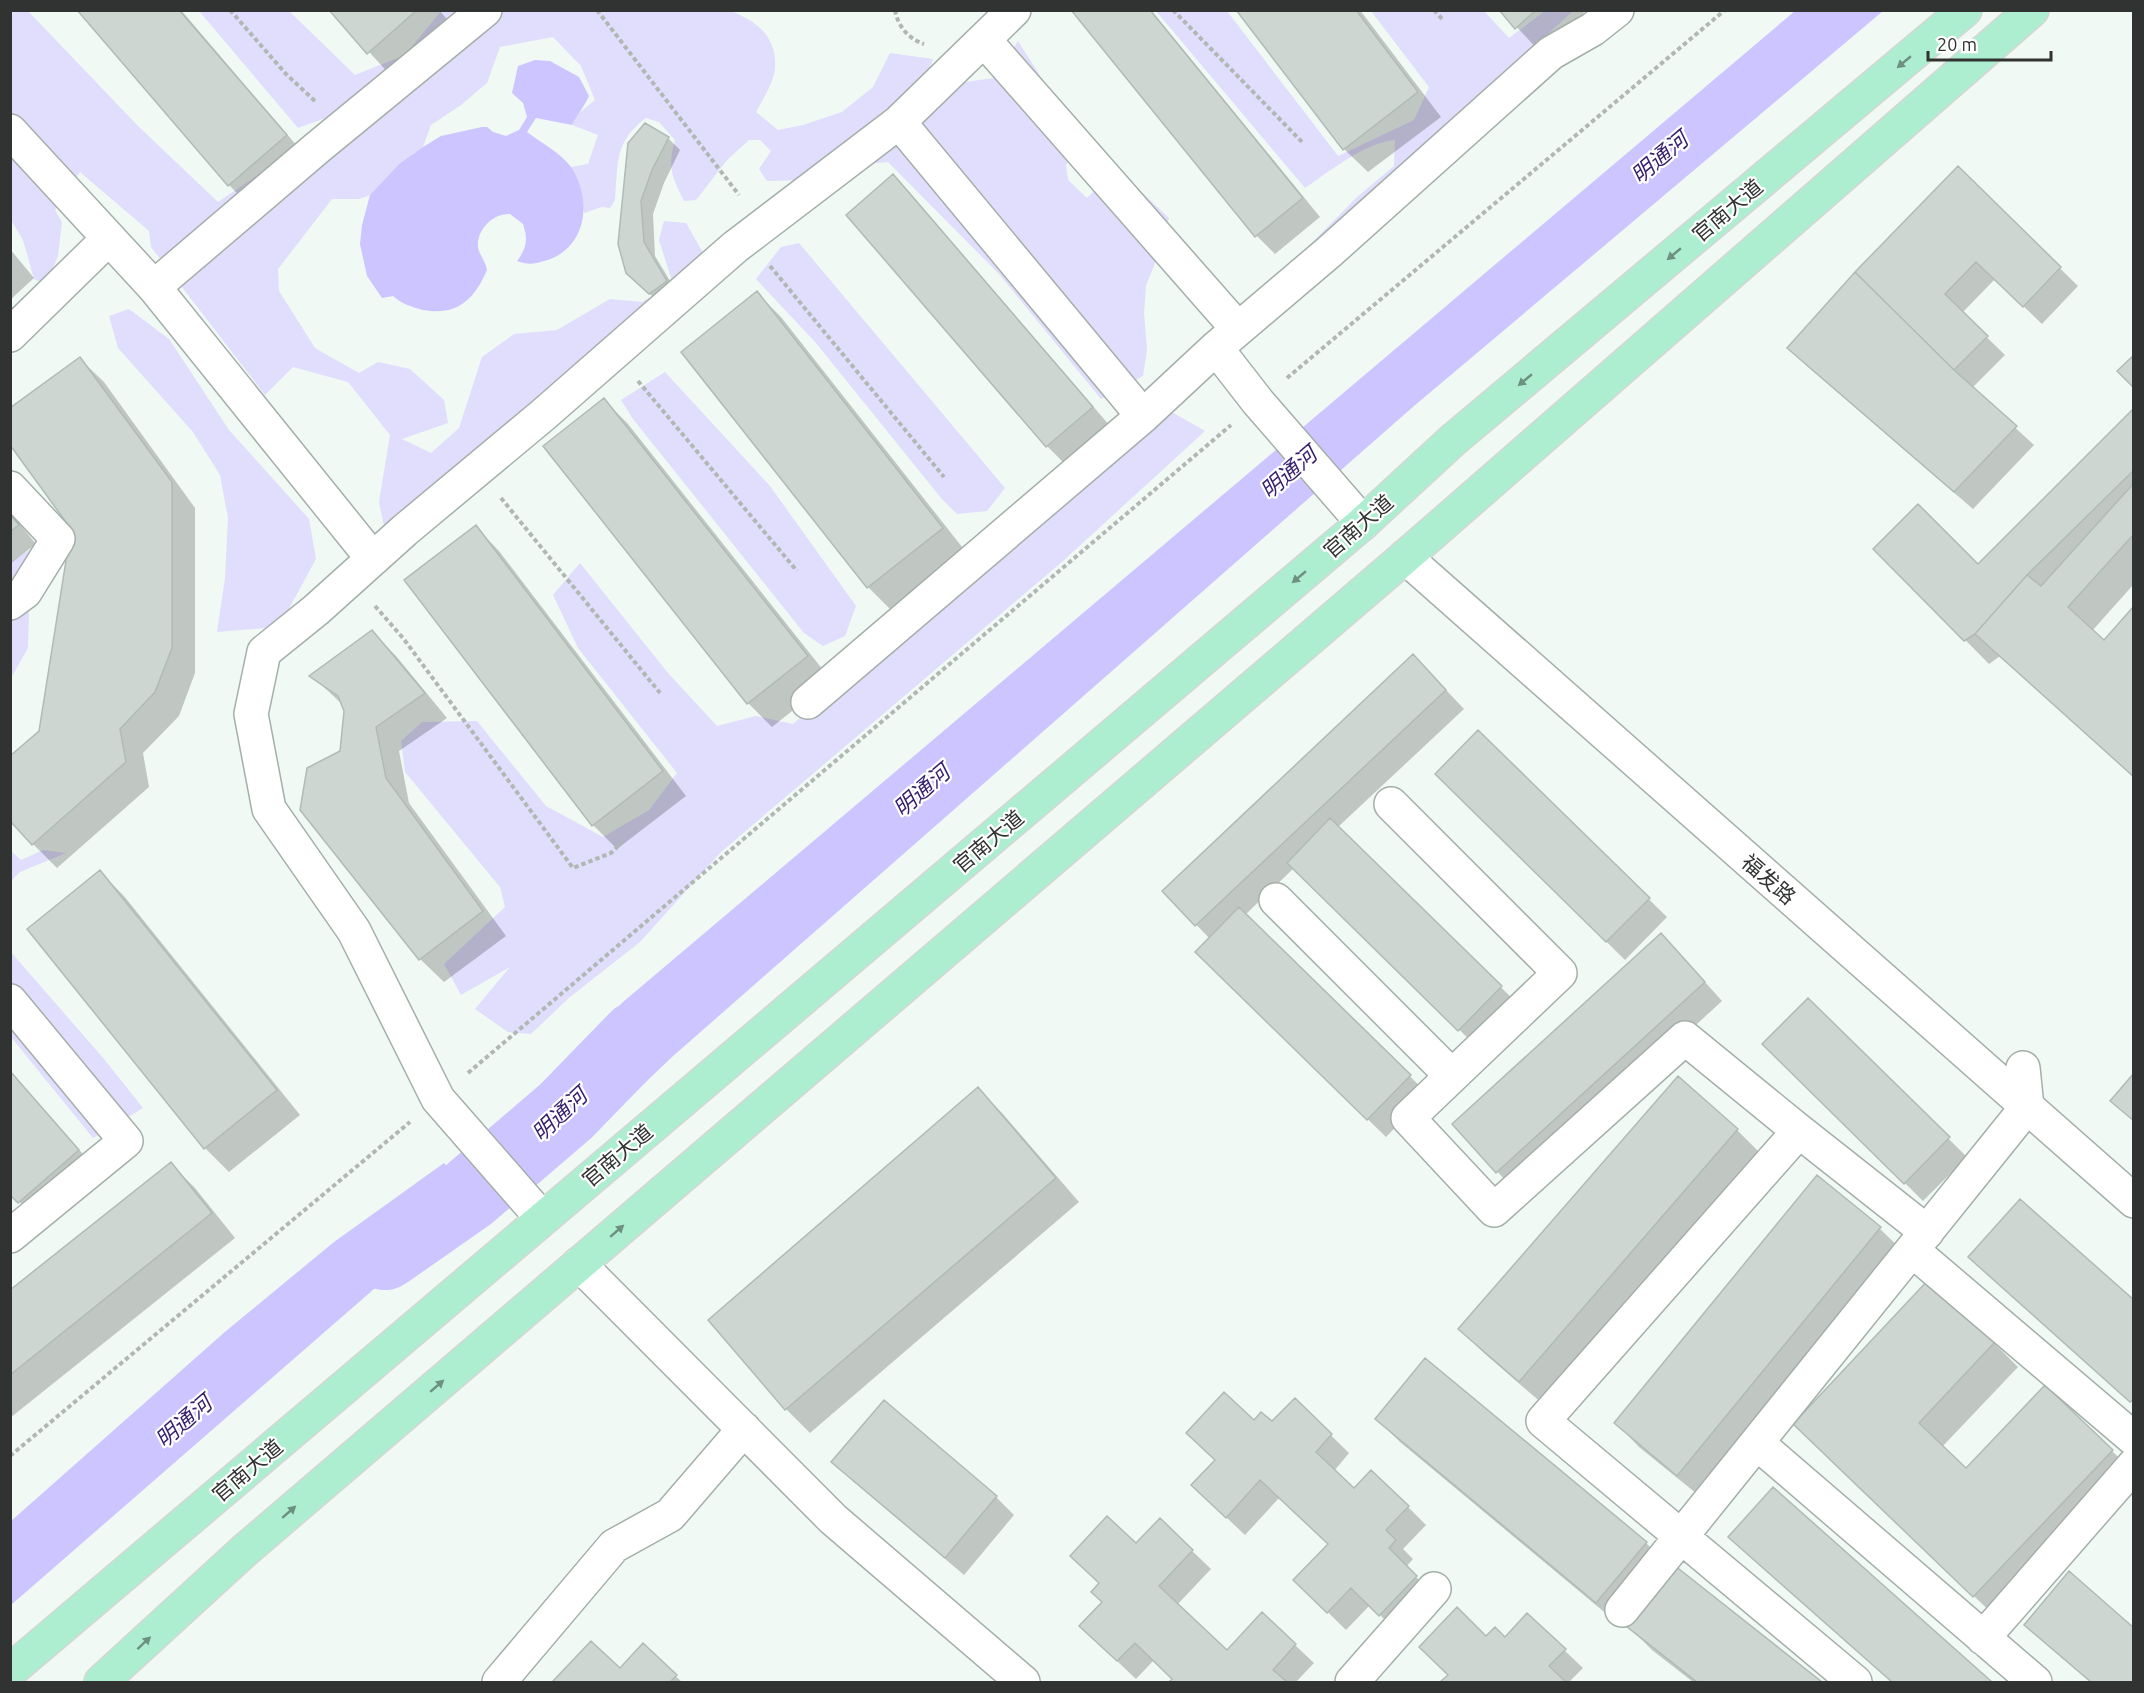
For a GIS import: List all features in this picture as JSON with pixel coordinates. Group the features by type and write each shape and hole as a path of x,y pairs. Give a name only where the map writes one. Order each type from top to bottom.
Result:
{"main road":[{"name":"官南大道","path":"10,1671 1363,523 1453,440 1965,10"},
{"path":"101,1683 244,1551 1405,557 2032,10"}],"street":[{"path":"154,287 317,148 485,10"},
{"path":"542,1218 438,1099 354,931 269,809 251,714 264,652 316,610 755,232 899,122 985,41 1014,10"},
{"path":"808,702 1143,416 1551,53 1593,29 1617,10"},
{"path":"985,41 1227,339 1258,402 1363,523"},
{"path":"899,122 1143,416"},
{"path":"10,131 154,287 362,569"},
{"path":"10,335 109,238"},
{"path":"10,488 58,539 25,592 10,603"},
{"name":"福发路","path":"1405,557 2133,1201"},
{"path":"1391,804 1560,973 1408,1119 1494,1210 1685,1038 1799,1131 2133,1439"},
{"path":"1276,900 1452,1076"},
{"path":"10,1001 126,1141 10,1236"},
{"path":"1622,1610 2027,1107 2023,1068"},
{"path":"1799,1131 1543,1421 1855,1683"},
{"path":"579,1264 833,1520 1023,1683"},
{"path":"499,1683 614,1545 670,1515 744,1429"},
{"path":"1757,1443 2035,1683"},
{"path":"1983,1638 2133,1465"},
{"path":"1353,1683 1434,1589"}],"path":[{"path":"230,10 286,74"},
{"path":"597,10 755,232 944,477"},
{"path":"1173,10 1303,143"},
{"path":"1434,10 1443,20"},
{"path":"10,1456 438,1099 1258,402 1725,10"},
{"path":"615,352 797,571"},
{"path":"516,514 660,693"},
{"path":"362,569 404,638 573,868 610,853 622,842"}],"shaded area":[{"path":"11,10 28,11 138,126 218,202 359,106 298,128 199,11 289,11 355,75 405,55 441,11 728,10 755,24 762,30 772,46 775,56 773,79 756,112 778,130 803,125 842,112 873,87 890,53 933,59 924,82 951,84 994,78 1018,41 1051,93 1084,136 1066,165 1068,180 1087,198 1117,169 1169,218 1146,286 1144,313 1147,350 1143,376 1101,399 999,274 888,162 855,165 811,180 767,181 759,169 771,151 760,140 749,140 727,160 696,200 684,201 672,172 671,158 675,140 659,122 646,118 628,135 623,145 618,164 615,200 610,208 602,207 584,213 580,188 571,167 588,164 598,135 572,125 578,114 595,100 581,66 553,37 500,47 487,83 461,105 431,125 423,147 399,164 370,195 359,199 332,199 278,269 279,291 315,348 359,373 378,362 410,369 444,400 448,423 402,439 431,453 459,428 482,357 514,334 557,330 610,299 642,302 673,284 659,240 664,221 686,223 718,279 421,503 384,526 379,502 390,435 348,382 293,367 265,395 151,247 149,231 80,172 55,210 62,222 58,256 46,285 34,279 23,240 11,220"},
{"path":"1156,11 1227,11 1338,156 1414,120 1429,87 1371,11 1484,11 1509,38 1545,11 1573,11 1549,33 1502,84 1298,257 1356,198 1394,166 1395,140 1371,146 1359,152 1305,188"},
{"path":"799,243 1005,488 987,511 957,514 941,498 816,343 756,279 781,247"},
{"path":"129,309 169,339 229,430 309,519 316,559 279,627 217,632 225,578 228,518 220,475 193,432 118,348 109,316"},
{"path":"665,372 770,486 856,606 845,636 823,646 804,633 633,419 621,400"},
{"path":"1170,411 1205,431 1063,561 721,852 640,942 570,997 531,1034 508,1032 475,1009 510,967 461,995 444,964 505,907 500,887 405,772 401,741 422,722 477,721 546,806 603,837 649,810 677,773 578,648 553,595 580,563 668,673 717,726 756,716 793,724 844,679"},
{"path":"36,546 58,555 29,610 28,648 11,678 11,562"},
{"path":"43,850 66,853 20,872 11,881 11,851 21,860"},
{"path":"10,951 104,1059 143,1108 93,1138 11,1037"}],"water":[{"path":"1795,11 1883,11 1414,406 672,1057 589,1136 545,1083 623,1002"},
{"path":"535,60 550,61 579,77 589,96 572,125 536,118 527,132 561,157 571,167 578,180 583,208 582,222 577,235 558,255 531,264 517,261 526,243 526,234 523,224 510,214 504,214 487,224 480,235 478,248 487,270 476,290 463,304 455,308 435,311 411,306 393,296 382,298 367,276 360,244 362,225 370,195 399,164 441,136 482,127 506,136 519,130 527,117 523,103 512,93 518,66"},
{"path":"444,1163 488,1216 374,1289 11,1605 11,1521 226,1331 334,1242"}],"building":[{"path":"77,10 179,10 287,135 228,186"},
{"path":"329,10 417,10 367,54"},
{"path":"1071,10 1150,10 1303,198 1255,237"},
{"path":"1236,10 1356,10 1418,92 1343,150"},
{"path":"1499,10 1536,10 1515,29"},
{"path":"645,123 669,137 652,170 641,201 644,242 667,281 649,294 626,273 618,244 628,143"},
{"path":"1958,166 2061,267 2023,307 1976,262 1945,294 1988,336 1954,370 1855,272"},
{"path":"893,174 1093,407 1046,447 846,215"},
{"path":"1855,272 1954,370 2017,426 1954,492 1787,348"},
{"path":"757,291 943,528 867,588 681,352"},
{"path":"2134,355 2134,388 2117,371"},
{"path":"80,357 172,482 172,648 155,692 120,729 126,762 32,845 10,821 10,756 39,731 71,529 10,445 10,408"},
{"path":"604,398 808,656 747,704 543,446"},
{"path":"2134,408 2134,470 2027,575 1975,634 1964,641 1873,549 1918,504 1978,564"},
{"path":"2134,483 2134,534 2068,607 2104,640 2134,606 2134,777 1975,634 2027,575 2041,586"},
{"path":"10,515 19,525 10,532"},
{"path":"476,525 663,771 592,826 404,580"},
{"path":"372,630 425,693 376,727 386,778 483,911 419,960 300,810 307,768 340,751 344,711 338,696 309,676"},
{"path":"1413,654 1446,690 1195,926 1162,891"},
{"path":"1478,730 1650,898 1606,942 1435,774"},
{"path":"1330,818 1502,986 1458,1031 1287,863"},
{"path":"100,870 277,1090 204,1149 27,929"},
{"path":"1239,907 1411,1075 1367,1120 1195,952"},
{"path":"1661,933 1705,982 1496,1173 1452,1124"},
{"path":"1808,998 1950,1137 1904,1184 1762,1044"},
{"path":"10,1071 79,1150 18,1203 10,1195"},
{"path":"2134,1073 2134,1121 2110,1101"},
{"path":"1678,1076 1738,1129 1519,1382 1458,1329"},
{"path":"978,1087 1056,1178 785,1410 708,1320"},
{"path":"171,1162 212,1213 10,1375 10,1290"},
{"path":"1817,1175 1881,1227 1677,1476 1614,1423"},
{"path":"2020,1199 2134,1300 2134,1399 2130,1402 1968,1257"},
{"path":"1929,1279 1995,1342 1919,1423 1966,1468 2045,1385 2113,1450 1973,1597 1793,1424"},
{"path":"1425,1358 1647,1542 1596,1603 1375,1419"},
{"path":"1224,1392 1254,1420 1261,1412 1272,1421 1295,1398 1332,1434 1316,1452 1354,1488 1371,1470 1409,1506 1386,1530 1396,1540 1389,1548 1417,1576 1379,1616 1351,1588 1327,1613 1293,1580 1328,1544 1260,1480 1226,1518 1191,1485 1215,1460 1186,1433"},
{"path":"884,1400 997,1496 945,1558 831,1462"},
{"path":"1773,1487 1992,1682 1892,1682 1728,1537"},
{"path":"1107,1516 1136,1543 1160,1518 1193,1550 1159,1586 1227,1650 1262,1612 1296,1644 1273,1670 1287,1682 1169,1682 1172,1679 1135,1643 1117,1661 1079,1626 1102,1602 1091,1592 1099,1583 1070,1556"},
{"path":"1674,1565 1822,1682 1697,1682 1626,1626"},
{"path":"2069,1571 2134,1628 2134,1682 2091,1682 2024,1625"},
{"path":"1457,1607 1486,1636 1495,1627 1505,1637 1527,1613 1566,1649 1549,1666 1566,1682 1440,1682 1448,1675 1419,1647"},
{"path":"591,1641 620,1668 643,1643 677,1675 670,1682 554,1682"}],"waterway":[{"name":"明通河","path":"385,1253 468,1195 566,1111 637,1038"}]}
